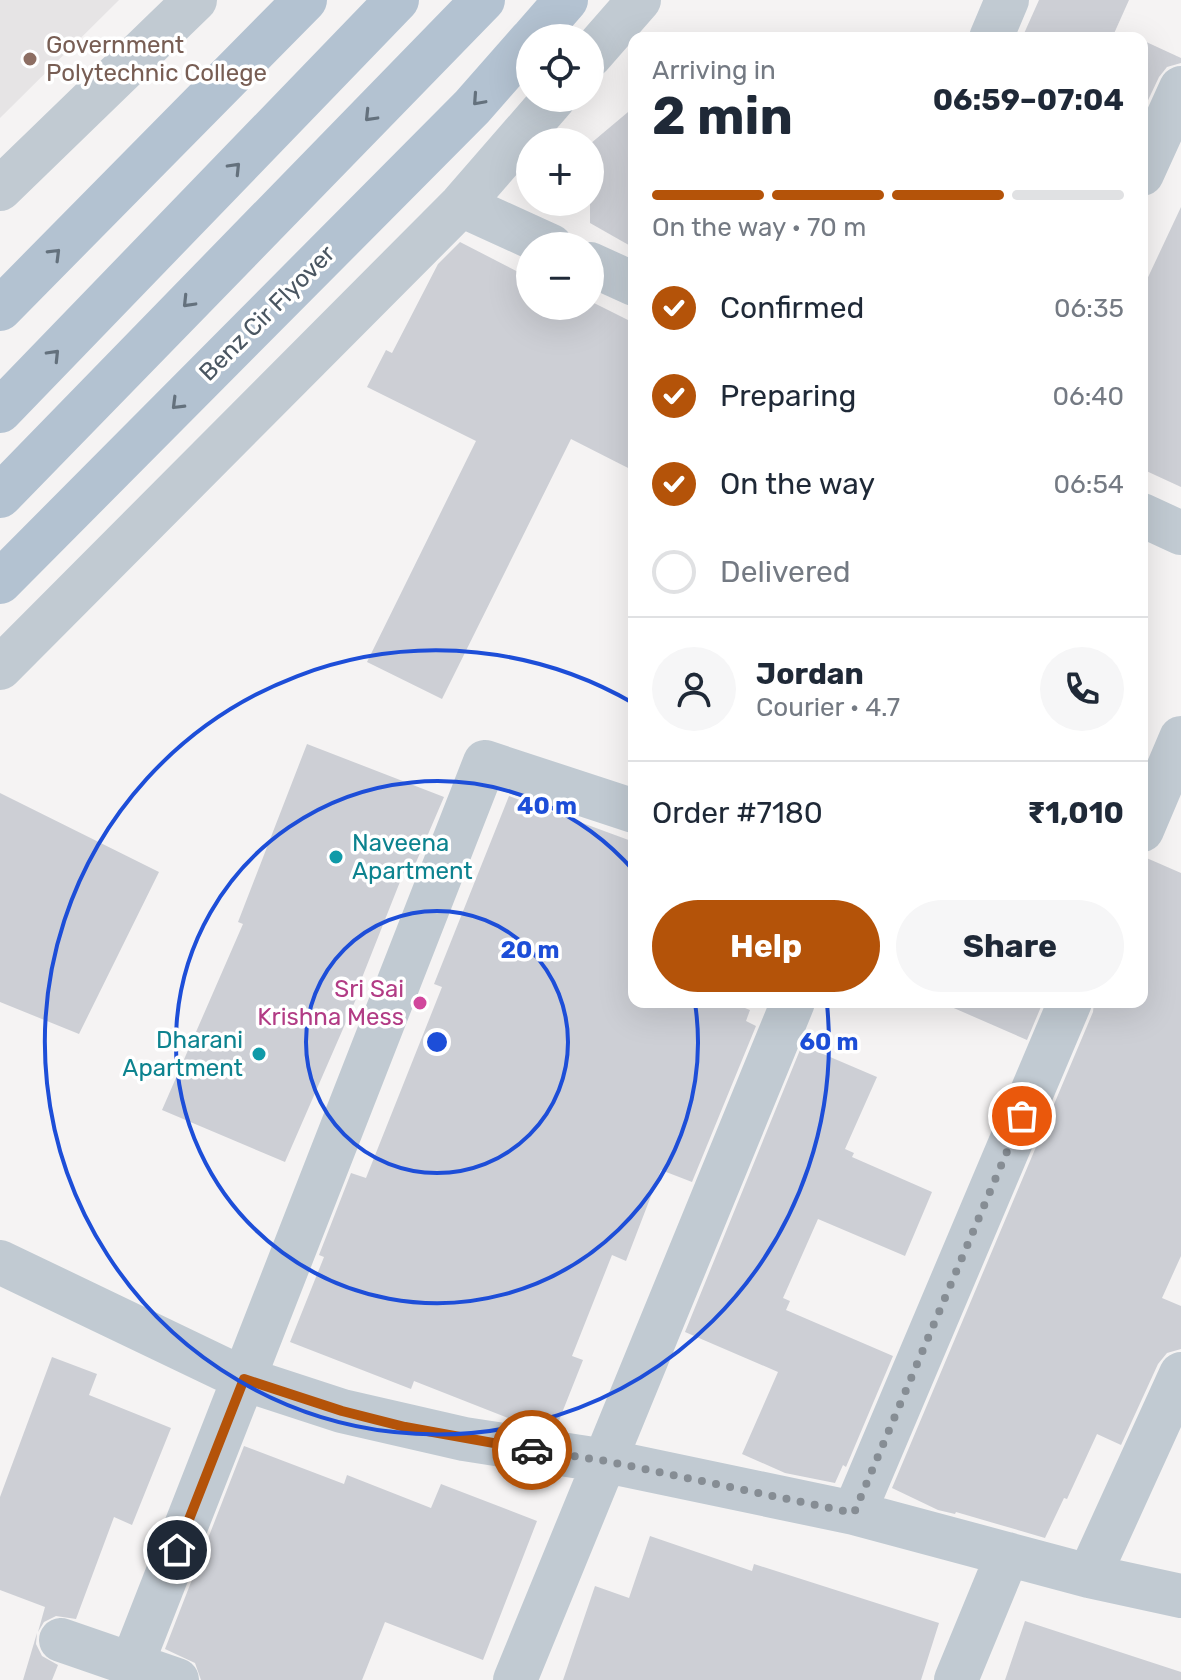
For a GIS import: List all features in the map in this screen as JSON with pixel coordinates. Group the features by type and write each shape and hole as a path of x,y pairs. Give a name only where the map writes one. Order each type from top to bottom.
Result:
{"main road":[{"path":"0,309 305,0"},
{"path":"0,411 397,0"},
{"path":"0,496 483,0"},
{"name":"Benz Cir Flyover","path":"545,24 566,0"},
{"name":"Benz Cir Flyover","path":"0,582 472,107 516,57"}],"street":[{"path":"0,189 195,0"},
{"path":"604,40 639,0"},
{"path":"994,32 1007,0"},
{"path":"1148,161 1181,88"},
{"path":"0,668 461,205 542,112"},
{"path":"461,205 520,232"},
{"path":"604,270 628,281"},
{"path":"1148,518 1181,533"},
{"path":"1148,816 1181,738"},
{"path":"132,1664 485,762 628,809"},
{"path":"515,1680 791,1008"},
{"path":"854,1513 1067,1008"},
{"path":"0,1262 244,1379 342,1411 464,1439 606,1461 854,1513 1089,1576 1181,1596"},
{"path":"1089,1576 1181,1374"},
{"path":"956,1680 1008,1554"},
{"path":"61,1640 177,1680"}],"shaded area":[{"name":"Government Polytechnic College","path":"0,0 119,0 0,118"}],"building":[{"path":"1039,0 1129,0 1115,32 1025,32"},
{"path":"1148,43 1181,58 1181,63 1167,67 1148,100"},
{"path":"628,112 628,245 590,223 590,216 604,216 604,132"},
{"path":"1181,207 1181,487 1148,472 1148,277"},
{"path":"460,242 516,271 516,320 604,320 604,308 628,320 628,468 571,439 442,699 367,662 476,441 367,387 386,350 392,353 438,264"},
{"path":"307,744 444,797 414,867 407,864 356,999 285,1162 162,1110 243,924 238,922"},
{"path":"0,793 159,872 79,1034 0,1002"},
{"path":"509,796 628,840 628,1008 745,1008 750,1010 746,1021 756,1026 692,1182 661,1170 626,1261 612,1255 572,1356 583,1360 556,1428 518,1422 414,1381 411,1389 290,1342 324,1257 319,1255 351,1173 366,1178 442,987 434,984"},
{"path":"1148,859 1181,873 1181,1256 1162,1298 1181,1306 1181,1349 1167,1353 1158,1364 1121,1445 1097,1434 1045,1538 956,1512 938,1510 892,1488 1093,1008 1148,1008"},
{"path":"954,1008 1040,1008 1027,1040"},
{"path":"802,1045 877,1077 845,1149 854,1153 852,1157 932,1192 905,1256 818,1219 783,1298 790,1301 786,1310 893,1356 846,1467 843,1465 835,1483 785,1473 742,1454 778,1372 685,1332"},
{"path":"52,1357 97,1374 89,1395 171,1428 132,1525 114,1517 76,1619 56,1616 44,1622 38,1632 45,1607 0,1590 0,1497"},
{"path":"244,1446 344,1484 347,1475 431,1508 441,1484 537,1521 483,1660 385,1622 362,1680 201,1680 195,1663 165,1649"},
{"path":"650,1536 752,1571 754,1564 939,1623 921,1680 563,1680 595,1586 629,1598"},
{"path":"1025,1621 1181,1672 1181,1680 1005,1680"},
{"path":"37,1633 36,1644 42,1656 58,1665 52,1680 23,1680"}],"way so far":[{"path":"532,1450 606,1461 854,1513 1022,1116"}],"place":[{"name":"Government Polytechnic College","path":"30,59"},
{"name":"Naveena Apartment","path":"336,857"},
{"name":"Sri Sai Krishna Mess","path":"420,1003"},
{"name":"Dharani Apartment","path":"259,1054"}],"route":[{"path":"177,1550 244,1379 342,1411 405,1427 532,1450"}]}
